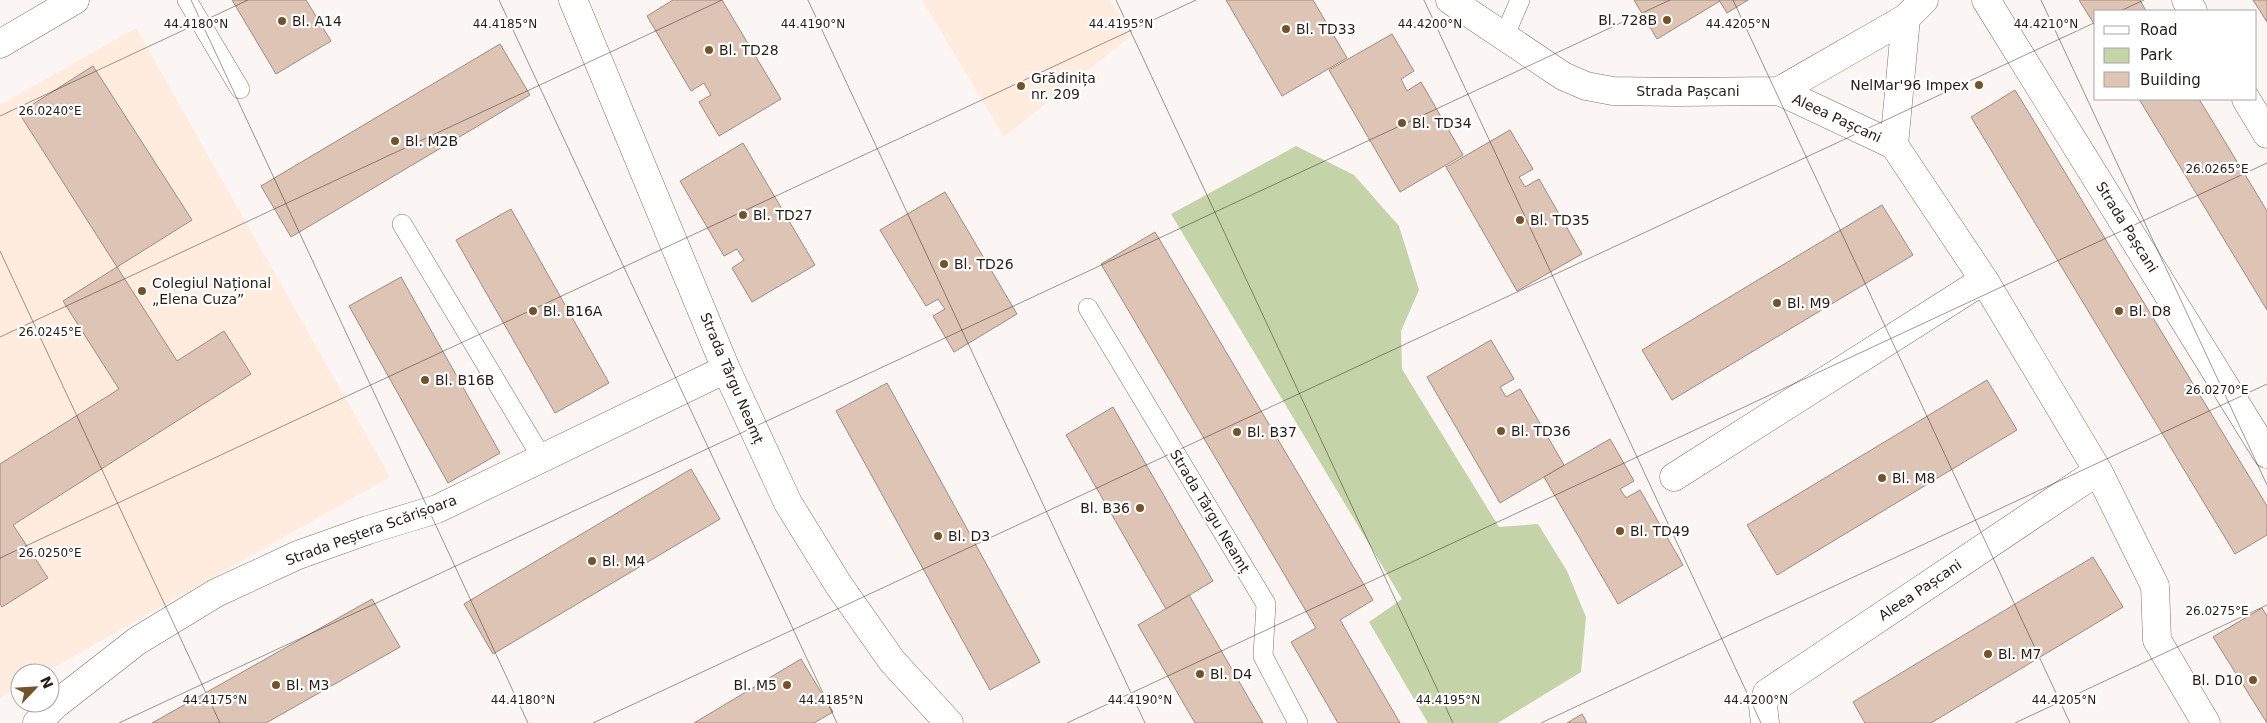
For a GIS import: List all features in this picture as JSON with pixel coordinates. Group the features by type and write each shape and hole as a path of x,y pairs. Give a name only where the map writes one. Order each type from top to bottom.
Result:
{"street":[{"name":"Strada Târgu Neamț","path":"573,0 726,369 788,503 838,584 892,661 950,723"},
{"name":"Strada Pașcani","path":"1450,0 1563,76 1586,86 1613,91 1779,91 1915,9"},
{"name":"Strada Pașcani","path":"1986,0 2267,454"},
{"path":"0,44 61,3"},
{"name":"Aleea Pașcani","path":"1894,145 1915,9"},
{"name":"Aleea Pașcani","path":"1779,91 1894,145 1984,280 2098,471 2155,586 2157,640 2206,723"},
{"path":"2247,100 2267,134"},
{"path":"1674,477 1984,280"},
{"name":"Strada Peștera Scărișoara","path":"37,723 56,705 137,641 216,593 298,555 368,530 437,509 726,369"},
{"name":"Aleea Pașcani","path":"1765,723 1763,706 1767,693 2098,471"}],"lane":[{"path":"187,0 240,89"},
{"path":"1504,37 1520,0"},
{"path":"402,224 542,458"},
{"name":"Strada Târgu Neamț","path":"1088,308 1266,604 1263,656 1298,723"}],"shaded area":[{"name":"Grădinița nr. 209","path":"922,0 1110,0 1132,35 1004,137"},
{"name":"Colegiul Național „Elena Cuza”","path":"136,28 390,477 60,664 10,663 10,692 0,698 0,105"}],"green space":[{"path":"1296,146 1354,175 1399,226 1419,290 1401,331 1402,369 1499,527 1538,524 1567,571 1586,617 1581,672 1498,723 1428,723 1369,622 1402,599 1171,214"}],"building":[{"name":"Bl. A14","path":"232,0 306,0 331,41 276,74"},
{"name":"Bl. TD28","path":"673,0 722,0 781,99 719,136 699,102 711,95 704,83 691,91 647,16"},
{"name":"Bl. TD33","path":"1226,0 1313,0 1347,58 1282,96"},
{"name":"Bl. 728B","path":"1634,0 1719,0 1720,1 1657,39"},
{"path":"1719,0 1748,0 1727,13"},
{"path":"2079,0 2140,0 2145,10 2094,10 2094,24"},
{"path":"2253,0 2267,0 2267,22"},
{"name":"Bl. TD34","path":"1392,34 1414,71 1401,79 1407,91 1421,82 1463,155 1400,192 1329,70"},
{"name":"Bl. M2B","path":"500,44 530,95 291,237 261,186"},
{"path":"93,66 192,220 117,267 19,113"},
{"name":"Bl. D8","path":"2015,90 2267,506 2267,535 2235,554 1971,117"},
{"path":"2140,100 2200,100 2267,211 2267,310"},
{"name":"Bl. TD35","path":"1510,130 1533,169 1519,177 1525,187 1539,179 1582,254 1517,291 1446,167"},
{"name":"Bl. TD27","path":"743,143 815,265 752,302 732,268 744,260 737,249 724,256 680,181"},
{"name":"Bl. TD26","path":"945,192 1017,314 954,352 933,316 945,309 938,299 926,306 880,230"},
{"name":"Bl. M9","path":"1882,205 1913,255 1672,400 1642,350"},
{"name":"Bl. B16A","path":"511,209 609,383 555,413 456,240"},
{"name":"Bl. B37","path":"1155,232 1373,600 1340,620 1400,723 1338,723 1291,642 1316,628 1101,264"},
{"path":"117,267 177,361 224,331 251,374 13,525 48,578 2,607 0,604 0,464 119,389 63,301"},
{"name":"Bl. B16B","path":"401,277 500,453 448,483 349,306"},
{"name":"Bl. TD36","path":"1491,340 1514,379 1500,387 1506,397 1520,389 1564,465 1500,503 1427,377"},
{"name":"Bl. M8","path":"1987,380 2017,430 1777,575 1747,525"},
{"name":"Bl. D3","path":"887,383 1040,662 990,690 836,411"},
{"name":"Bl. B36","path":"1113,407 1213,581 1166,609 1066,435"},
{"name":"Bl. TD49","path":"1610,439 1634,481 1620,489 1626,498 1640,490 1683,565 1618,604 1544,477"},
{"name":"Bl. M4","path":"691,469 720,519 493,654 464,604"},
{"name":"Bl. M7","path":"2093,557 2123,607 1931,723 1865,723 1853,702"},
{"name":"Bl. D4","path":"1189,595 1263,723 1195,723 1138,625"},
{"name":"Bl. M3","path":"372,599 400,647 266,723 152,723"},
{"name":"Bl. D10","path":"2262,608 2267,616 2267,723 2213,637"},
{"name":"Bl. M5","path":"801,659 833,712 814,723 694,723"},
{"path":"1582,714 1587,723 1567,723"}],"place":[{"name":"Bl. 728B","path":"1667,20"},
{"name":"Bl. A14","path":"282,21"},
{"name":"Bl. TD33","path":"1286,29"},
{"name":"Bl. TD28","path":"709,50"},
{"name":"NelMar'96 Impex","path":"1979,85"},
{"name":"Grădinița nr. 209","path":"1021,86"},
{"name":"Bl. TD34","path":"1402,123"},
{"name":"Bl. M2B","path":"395,141"},
{"name":"Bl. TD27","path":"743,215"},
{"name":"Bl. TD35","path":"1520,220"},
{"name":"Bl. TD26","path":"944,264"},
{"name":"Colegiul Național „Elena Cuza”","path":"142,291"},
{"name":"Bl. M9","path":"1777,303"},
{"name":"Bl. B16A","path":"533,311"},
{"name":"Bl. D8","path":"2119,311"},
{"name":"Bl. B16B","path":"425,380"},
{"name":"Bl. TD36","path":"1501,431"},
{"name":"Bl. B37","path":"1237,432"},
{"name":"Bl. M8","path":"1882,478"},
{"name":"Bl. B36","path":"1140,508"},
{"name":"Bl. TD49","path":"1620,531"},
{"name":"Bl. D3","path":"938,536"},
{"name":"Bl. M4","path":"592,561"},
{"name":"Bl. M7","path":"1988,654"},
{"name":"Bl. D4","path":"1200,674"},
{"name":"Bl. D10","path":"2253,680"},
{"name":"Bl. M3","path":"276,685"},
{"name":"Bl. M5","path":"787,685"}]}
